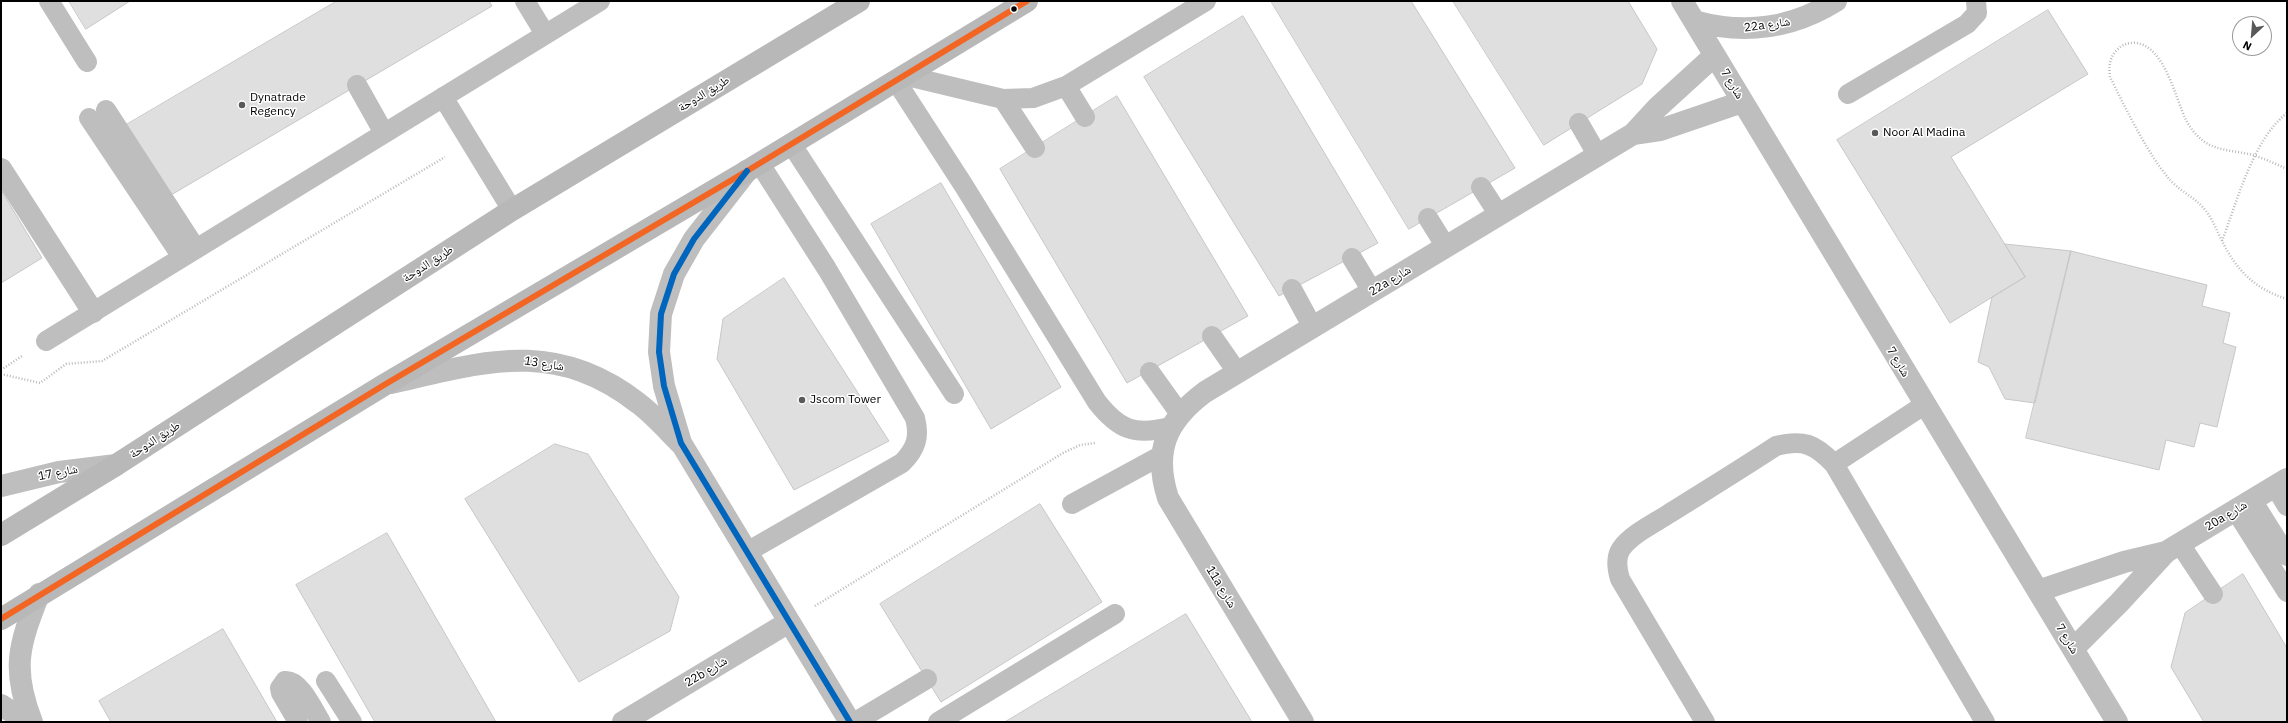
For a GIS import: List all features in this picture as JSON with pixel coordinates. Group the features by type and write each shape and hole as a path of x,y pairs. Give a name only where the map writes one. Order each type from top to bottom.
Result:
{"main road":[{"name":"طريق الدوحة","path":"1,535 116,465 512,210 859,1"},
{"path":"1,619 39,594 384,385 754,168 1027,1"}],"street":[{"name":"شارع 7","path":"1682,1 2116,722"},
{"name":"22a شارع","path":"1694,21 1736,29 1778,26 1818,12 1836,1"},
{"name":"22a شارع","path":"1169,435 1205,392 1312,326 1633,134 1657,108 1714,56"},
{"name":"22a شارع","path":"1633,134 1660,130 1742,102"},
{"name":"شارع 13","path":"754,168 694,239 674,274 661,314 659,352 664,386 681,443 850,722"},
{"path":"1,169 93,312"},
{"name":"شارع 13","path":"384,385 478,363 512,359 546,362 579,370 610,384 639,403 681,443"},
{"name":"11a شارع","path":"1169,435 1163,480 1168,498 1304,722"},
{"name":"شارع 17","path":"1,486 59,472 116,465"},
{"name":"20a شارع","path":"2073,649 2173,548 2281,483"},
{"name":"20a شارع","path":"2038,591 2124,562 2173,548"},
{"path":"32,722 22,697 19,664 24,632 39,594"},
{"name":"22b شارع","path":"623,722 789,622"},
{"path":"1,704 27,722"}],"lane":[{"path":"49,1 87,62"},
{"path":"525,1 545,34"},
{"path":"46,341 600,1"},
{"path":"902,78 1003,100 1033,98 1066,86 1206,1"},
{"path":"1848,94 1967,24 1977,13 1976,1"},
{"path":"902,78 964,186 1097,402 1110,419 1128,429 1169,435"},
{"path":"357,85 384,133"},
{"path":"1066,86 1085,117"},
{"path":"443,97 512,210"},
{"path":"1003,100 1035,148"},
{"path":"97,114 189,253"},
{"path":"1584,120 1604,152"},
{"path":"792,145 954,394"},
{"path":"747,552 902,463 914,448 918,430 915,418 827,269 754,168"},
{"path":"1482,187 1499,215"},
{"path":"1428,218 1446,247"},
{"path":"1352,258 1372,291"},
{"path":"1292,289 1312,326"},
{"path":"1212,336 1237,372"},
{"path":"1150,372 1169,435"},
{"path":"1834,464 1924,405"},
{"path":"1072,504 1169,435"},
{"path":"1704,722 1620,578 1617,569 1620,550 1627,542 1656,522 1776,446 1792,442 1808,444 1823,452 1834,464 1985,722"},
{"path":"2281,483 2287,506"},
{"path":"2244,505 2287,556"},
{"path":"2244,505 2287,592"},
{"path":"2173,548 2213,594"},
{"path":"938,722 1115,614"},
{"path":"855,722 927,679"},
{"path":"298,722 281,693 280,688 285,681 293,682 300,688 321,722"},
{"path":"326,681 352,722"}],"path":[{"path":"2287,169 2255,156 2217,147 2205,142 2194,133 2186,120 2160,61 2152,50 2143,44 2131,42 2122,46 2116,51 2109,68 2110,78 2144,140 2171,181 2189,193 2208,213 2222,241 2251,283 2268,294 2287,300"},
{"path":"2222,241 2255,156 2280,119 2287,113"},
{"path":"1,374 40,383 66,364 102,361 471,142"},
{"path":"789,622 1063,453 1080,445 1100,442"}],"building":[{"path":"69,1 130,1 86,29"},
{"name":"Dynatrade Regency","path":"337,1 489,1 492,6 171,195 126,125"},
{"path":"1271,1 1411,1 1515,168 1409,229"},
{"path":"1453,1 1628,1 1657,49 1642,84 1544,145"},
{"path":"2048,10 2088,74 1951,157 2025,277 1950,323 1837,140"},
{"path":"1243,16 1378,243 1279,296 1144,77"},
{"path":"1117,96 1248,316 1127,383 1000,169"},
{"path":"941,183 1061,387 991,429 871,224"},
{"path":"1,190 42,258 1,283"},
{"path":"2005,244 2071,251 2035,403 2005,399 1989,367 1978,362 1992,297 2025,277"},
{"path":"2071,251 2207,285 2202,306 2230,313 2223,343 2236,347 2217,427 2200,423 2194,447 2166,440 2159,470 2026,438"},
{"name":"Jscom Tower","path":"784,278 889,441 794,490 717,359 723,319"},
{"path":"555,444 588,454 679,597 670,631 579,682 465,499"},
{"path":"1040,504 1102,602 941,702 880,604"},
{"path":"387,533 496,722 375,722 296,585"},
{"path":"2243,574 2287,648 2287,722 2204,722 2171,667 2185,613"},
{"path":"1186,614 1252,722 1005,722"},
{"path":"223,629 277,722 111,722 99,701"}],"transit line":[{"path":"1,619 384,385 747,171 1027,1"},
{"path":"747,171 694,239 674,274 661,314 659,352 664,386 681,443 850,722"}],"place":[{"name":"Dynatrade Regency","path":"242,105"},
{"name":"Noor Al Madina","path":"1875,133"},
{"name":"Jscom Tower","path":"802,400"}]}
